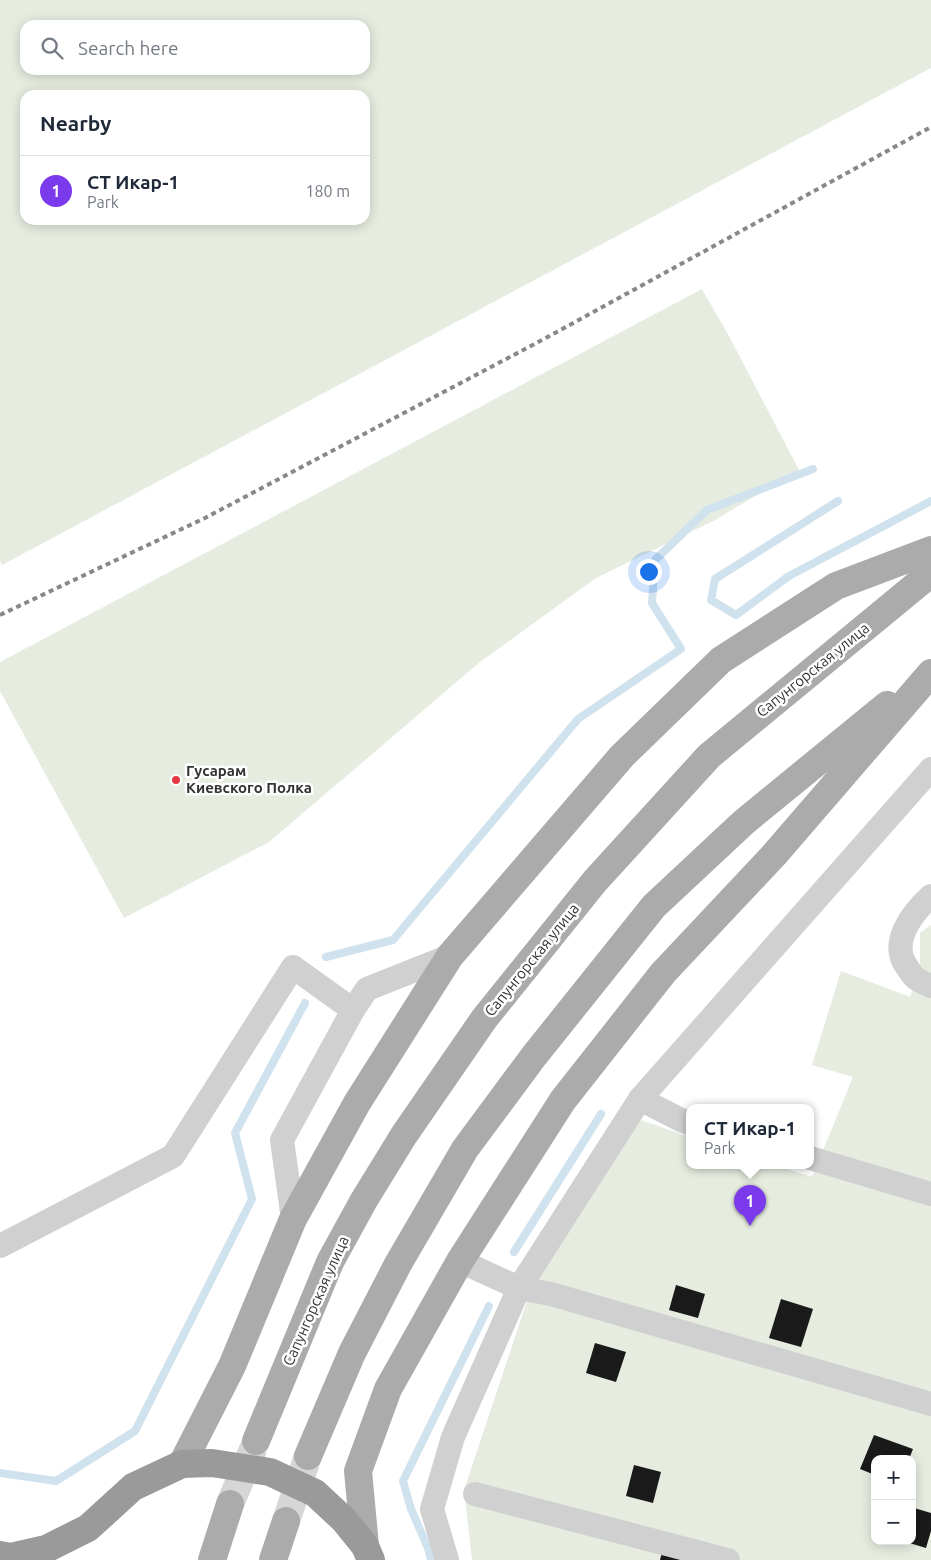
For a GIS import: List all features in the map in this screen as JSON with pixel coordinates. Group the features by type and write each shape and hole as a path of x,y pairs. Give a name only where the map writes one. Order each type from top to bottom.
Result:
{"highway":[{"path":"0,1556 11,1557 46,1549 88,1528 133,1487 182,1464 212,1463 270,1472 315,1493 344,1520 368,1553"},
{"path":"70,1560 88,1528"}],"main road":[{"path":"182,1464 232,1366 293,1219 358,1104 450,956 622,756 720,660 836,586 931,550"},
{"name":"Сапунгорская улица","path":"256,1441 330,1262 364,1200 404,1134 484,1019 595,881 709,756 931,573"},
{"path":"308,1456 352,1353 398,1264 465,1149 534,1056 654,906 744,822 931,668"},
{"path":"368,1553 358,1471 388,1389 460,1261 563,1100 663,973 774,855 931,673"},
{"path":"212,1560 230,1504"},
{"path":"273,1560 286,1521"}],"street":[{"path":"774,855 931,692"},
{"path":"447,1560 432,1509 453,1437 519,1288 640,1099 931,769"},
{"path":"931,896 919,906 907,925 899,944 904,964 915,979 931,986"},
{"path":"293,1219 282,1140 353,1010 366,990 450,956"},
{"path":"0,1246 173,1156 293,967 353,1010"},
{"path":"640,1099 686,1122"},
{"path":"814,1159 931,1194"},
{"path":"460,1261 519,1288 551,1294 931,1404"},
{"path":"475,1494 728,1560"}],"shaded area":[{"path":"0,0 931,0 931,68 2,565 0,561"},
{"path":"702,289 729,336 799,470 715,520 596,578 480,662 269,842 124,918 0,691 0,662"},
{"path":"931,925 931,1560 472,1560 464,1490 536,1274 641,1120 686,1136 686,1169 787,1169 812,1177 853,1077 812,1065 841,971 910,997 920,968 920,933"}],"building":[{"path":"676,1285 705,1294 698,1318 669,1310"},
{"path":"781,1299 813,1309 801,1347 769,1338"},
{"path":"595,1343 626,1352 616,1382 586,1373"},
{"path":"874,1435 913,1449 911,1455 871,1455 871,1473 860,1469"},
{"path":"634,1465 661,1472 653,1503 626,1496"},
{"path":"916,1509 931,1513 931,1531 926,1548 916,1545"},
{"path":"663,1548 699,1560 660,1560"}],"waterway":[{"path":"326,957 393,940 578,719 681,649 652,603 655,560 707,510 813,469"},
{"path":"838,501 715,579 711,600 736,615 789,576 931,501"},
{"path":"0,1473 56,1481 135,1431 252,1199 235,1133 305,1003"},
{"path":"514,1252 601,1114"},
{"path":"431,1560 428,1548 411,1509 403,1481 489,1306"}],"tunnel":[{"path":"230,1504 254,1447"},
{"path":"286,1521 308,1456"}],"railway":[{"path":"0,615 205,518 544,339 931,127"}],"place":[{"name":"Гусарам Киевского Полка","path":"176,780"},
{"name":"СТ Икар-1","path":"750,1226"}]}
